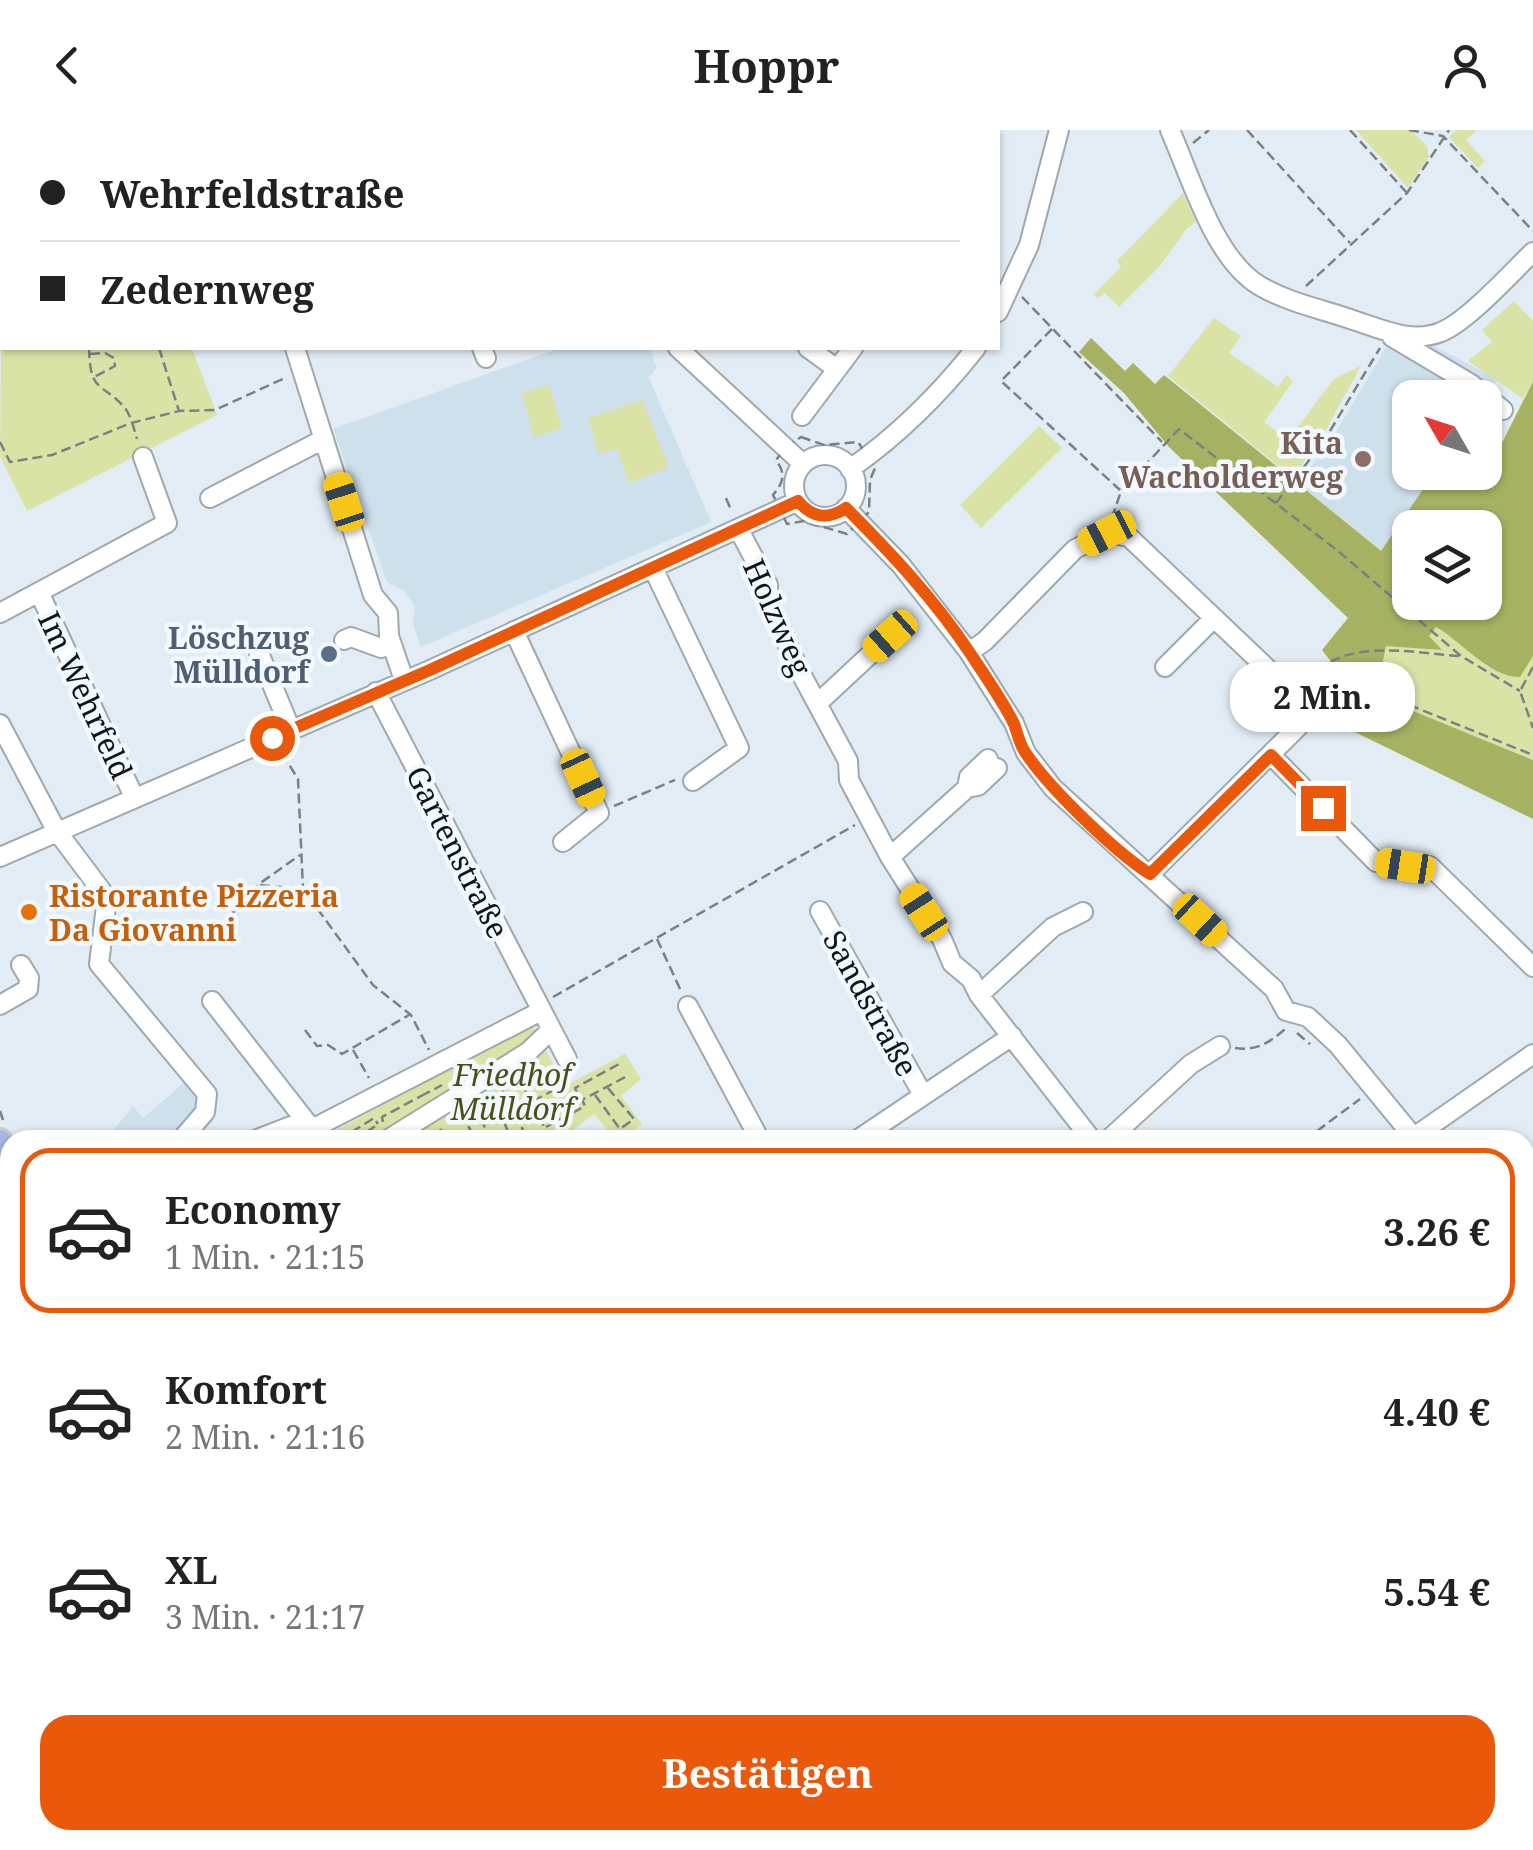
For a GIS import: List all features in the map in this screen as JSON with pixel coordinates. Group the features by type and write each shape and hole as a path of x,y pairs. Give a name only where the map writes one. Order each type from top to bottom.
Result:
{"street":[{"path":"1000,308 1029,245 1059,130"},
{"path":"1170,130 1230,260 1257,285 1290,300 1420,338 1444,331 1533,252"},
{"path":"1390,332 1392,340 1446,368 1503,410"},
{"path":"296,350 373,595 388,613 392,644 404,680"},
{"path":"680,350 803,464"},
{"path":"811,350 837,369"},
{"path":"802,416 851,350"},
{"path":"850,469 907,426 974,350"},
{"path":"210,498 324,439"},
{"path":"857,510 824,517 813,515 798,501 794,480 803,464 828,455 850,469 857,510 969,652 1014,723 1026,754 1053,788 1274,989 1286,1012 1308,1017 1338,1045 1409,1130"},
{"name":"Im Wehrfeld","path":"0,613 167,524 143,457"},
{"path":"0,857 514,632 798,501"},
{"name":"Holzweg","path":"739,530 768,584 768,601 848,761 849,780 890,857 942,939 952,963 971,979 979,995 1084,1130"},
{"path":"969,652 1075,549 1107,533 1129,536 1313,712 1150,874"},
{"path":"653,568 739,748 693,781"},
{"name":"Im Wehrfeld","path":"39,592 134,797"},
{"path":"1165,667 1214,618"},
{"path":"514,632 599,813 564,842"},
{"path":"344,640 351,636 381,648 392,644"},
{"name":"Holzweg","path":"818,703 890,636"},
{"path":"259,653 291,730"},
{"name":"Gartenstraße","path":"376,692 567,1059"},
{"path":"0,724 56,830 106,898 99,964 207,1094 205,1112 190,1130"},
{"path":"1271,755 1376,862 1430,866 1533,967"},
{"path":"890,857 967,788 978,786 992,764"},
{"name":"Sandstraße","path":"820,912 923,1095"},
{"path":"979,995 1053,927 1083,912"},
{"path":"0,1005 26,994 29,978 21,965"},
{"path":"212,1001 312,1129"},
{"path":"688,1006 755,1130"},
{"path":"281,1130 291,1126 312,1129 539,1008"},
{"path":"393,1130 528,1052 550,1030"},
{"name":"Sandstraße","path":"872,1130 1012,1036"},
{"path":"1119,1130 1191,1064 1220,1046"},
{"path":"1426,1130 1533,1054"}],"path":[{"path":"1180,153 1209,130"},
{"path":"1246,130 1351,244"},
{"path":"1350,130 1407,193"},
{"path":"1409,130 1443,136 1533,232"},
{"path":"1290,300 1407,193 1449,130"},
{"path":"1011,286 1163,444"},
{"path":"1052,330 1001,381 1121,491"},
{"path":"1275,504 1324,440 1390,332"},
{"path":"89,350 98,388 126,409 143,457"},
{"path":"160,350 179,412"},
{"path":"89,354 105,353 114,358 115,366 108,373 93,377"},
{"path":"0,442 10,462 52,455 132,422 179,412 215,410 302,370"},
{"path":"1107,533 1121,491 1178,429 1338,551 1461,656 1520,691 1533,728"},
{"path":"801,438 824,444 858,442 868,457 875,468 847,534 804,520 788,524 773,494 782,484 783,469 776,460 786,447 801,438"},
{"path":"1298,698 1318,669 1348,653 1461,656"},
{"path":"1331,663 1350,681 1533,755"},
{"path":"1520,691 1533,667"},
{"path":"272,738 298,778 303,889 373,984 411,1015 437,1064"},
{"path":"599,813 671,780 693,781"},
{"path":"539,1008 869,817"},
{"path":"230,916 260,884 302,854"},
{"path":"260,884 303,889"},
{"path":"656,938 688,1006"},
{"path":"306,1030 317,1046 328,1046 342,1054 411,1015"},
{"path":"1220,1046 1248,1050 1268,1045 1302,1016"},
{"path":"353,1048 373,1084"},
{"path":"495,1072 524,1088 545,1128 585,1106 575,1088 619,1064"},
{"path":"495,1072 510,1130"},
{"path":"495,1072 523,1130"},
{"path":"582,1100 629,1074"},
{"path":"524,1088 546,1076"},
{"path":"594,1094 620,1130 634,1120 607,1086"},
{"path":"1318,1130 1374,1087"},
{"path":"532,1102 552,1091"},
{"path":"459,1094 472,1130"},
{"path":"459,1094 484,1130"},
{"path":"539,1116 578,1095"},
{"path":"355,1130 374,1118 383,1130"}],"shaded area":[{"name":"Kita Wacholderweg","path":"1390,341 1406,347 1434,346 1497,379 1392,380 1392,490 1423,490 1409,510 1392,510 1392,536 1382,551 1296,484 1328,445"},
{"path":"554,350 650,350 657,367 649,378 711,522 421,647 413,624 415,607 404,591 387,582 333,429"},
{"path":"188,1079 203,1097 202,1108 183,1130 113,1130 133,1106 143,1118"}],"green space":[{"path":"1356,130 1411,130 1427,146 1429,157 1408,188"},
{"path":"1456,130 1477,130 1466,140 1485,161 1478,168 1449,137"},
{"path":"1183,193 1196,222 1119,307 1105,293 1098,298 1094,294 1121,267 1117,261"},
{"path":"1514,301 1533,321 1533,819 1320,715 1350,686 1322,650 1348,618 1169,447 1124,393 1079,352 1091,338 1125,371 1133,363 1155,384 1164,375 1382,551 1392,536 1392,620 1502,620 1502,510 1409,510 1423,490 1502,490 1502,442 1528,390 1522,398 1502,384 1502,380 1496,380 1468,361 1492,342 1482,330"},
{"path":"1214,318 1241,336 1229,353 1278,387 1287,375 1293,381 1264,422 1288,440 1334,379 1361,366 1327,428 1293,478 1168,376"},
{"path":"1091,338 1125,371 1133,363 1155,384 1164,375 1381,551 1392,535 1392,620 1502,620 1502,510 1409,510 1422,490 1502,490 1502,443 1533,382 1533,656 1520,677 1509,676 1487,665 1436,627 1429,636 1442,650 1386,646 1378,672 1367,684 1374,695 1533,760 1533,819 1320,715 1350,686 1322,650 1348,618 1169,447 1124,393 1079,352"},
{"path":"1,350 193,350 217,415 27,511 0,457"},
{"path":"549,385 562,428 534,437 522,393"},
{"path":"642,400 669,467 629,483 617,449 599,454 588,418"},
{"path":"1039,426 1062,448 981,528 960,505"},
{"name":"Friedhof Mülldorf","path":"532,1025 565,1086 625,1054 641,1079 621,1096 642,1124 634,1130 608,1130 594,1114 573,1130 337,1130"}],"place":[{"name":"Kita Wacholderweg","path":"1363,459"},
{"name":"Löschzug Mülldorf","path":"329,654"},
{"name":"Ristorante Pizzeria Da Giovanni","path":"29,912"}],"route":[{"path":"272,738 798,501 813,515 824,517 846,508 876,538 969,652 1014,723 1026,754 1053,788 1133,863 1150,874 1271,755 1323,808"}]}
